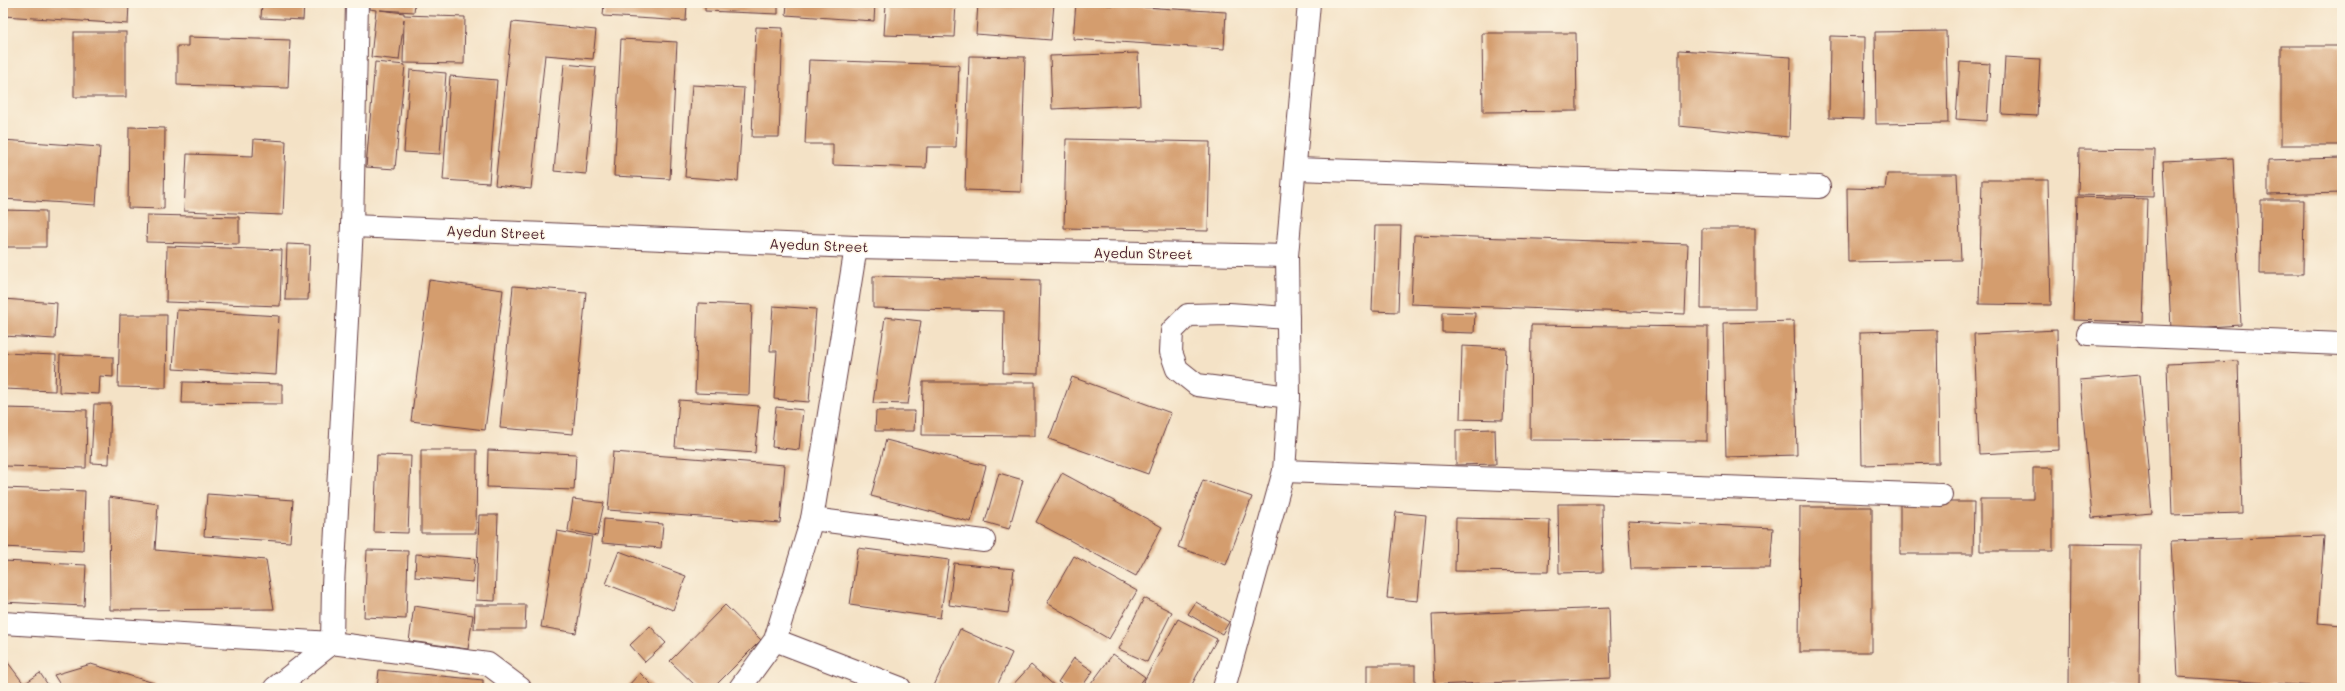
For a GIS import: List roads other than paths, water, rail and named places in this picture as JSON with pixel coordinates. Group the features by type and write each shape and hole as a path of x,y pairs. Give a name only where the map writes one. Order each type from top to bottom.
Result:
{"street":[{"path":"332,644 333,585 352,226 357,3"},
{"path":"1224,688 1284,471 1289,397 1287,256 1296,168 1309,3"},
{"path":"1296,168 1819,187"},
{"name":"Ayedun Street","path":"352,226 856,247 1287,256"},
{"path":"740,688 775,640 812,519 856,247"},
{"path":"1288,318 1229,314 1188,315 1172,331 1171,352 1177,369 1197,385 1289,397"},
{"path":"2088,334 2342,344"},
{"path":"1284,471 1941,494"},
{"path":"812,519 984,541"},
{"path":"3,623 332,644 488,664 520,688"},
{"path":"775,640 900,688"},
{"path":"275,688 332,644"}]}
